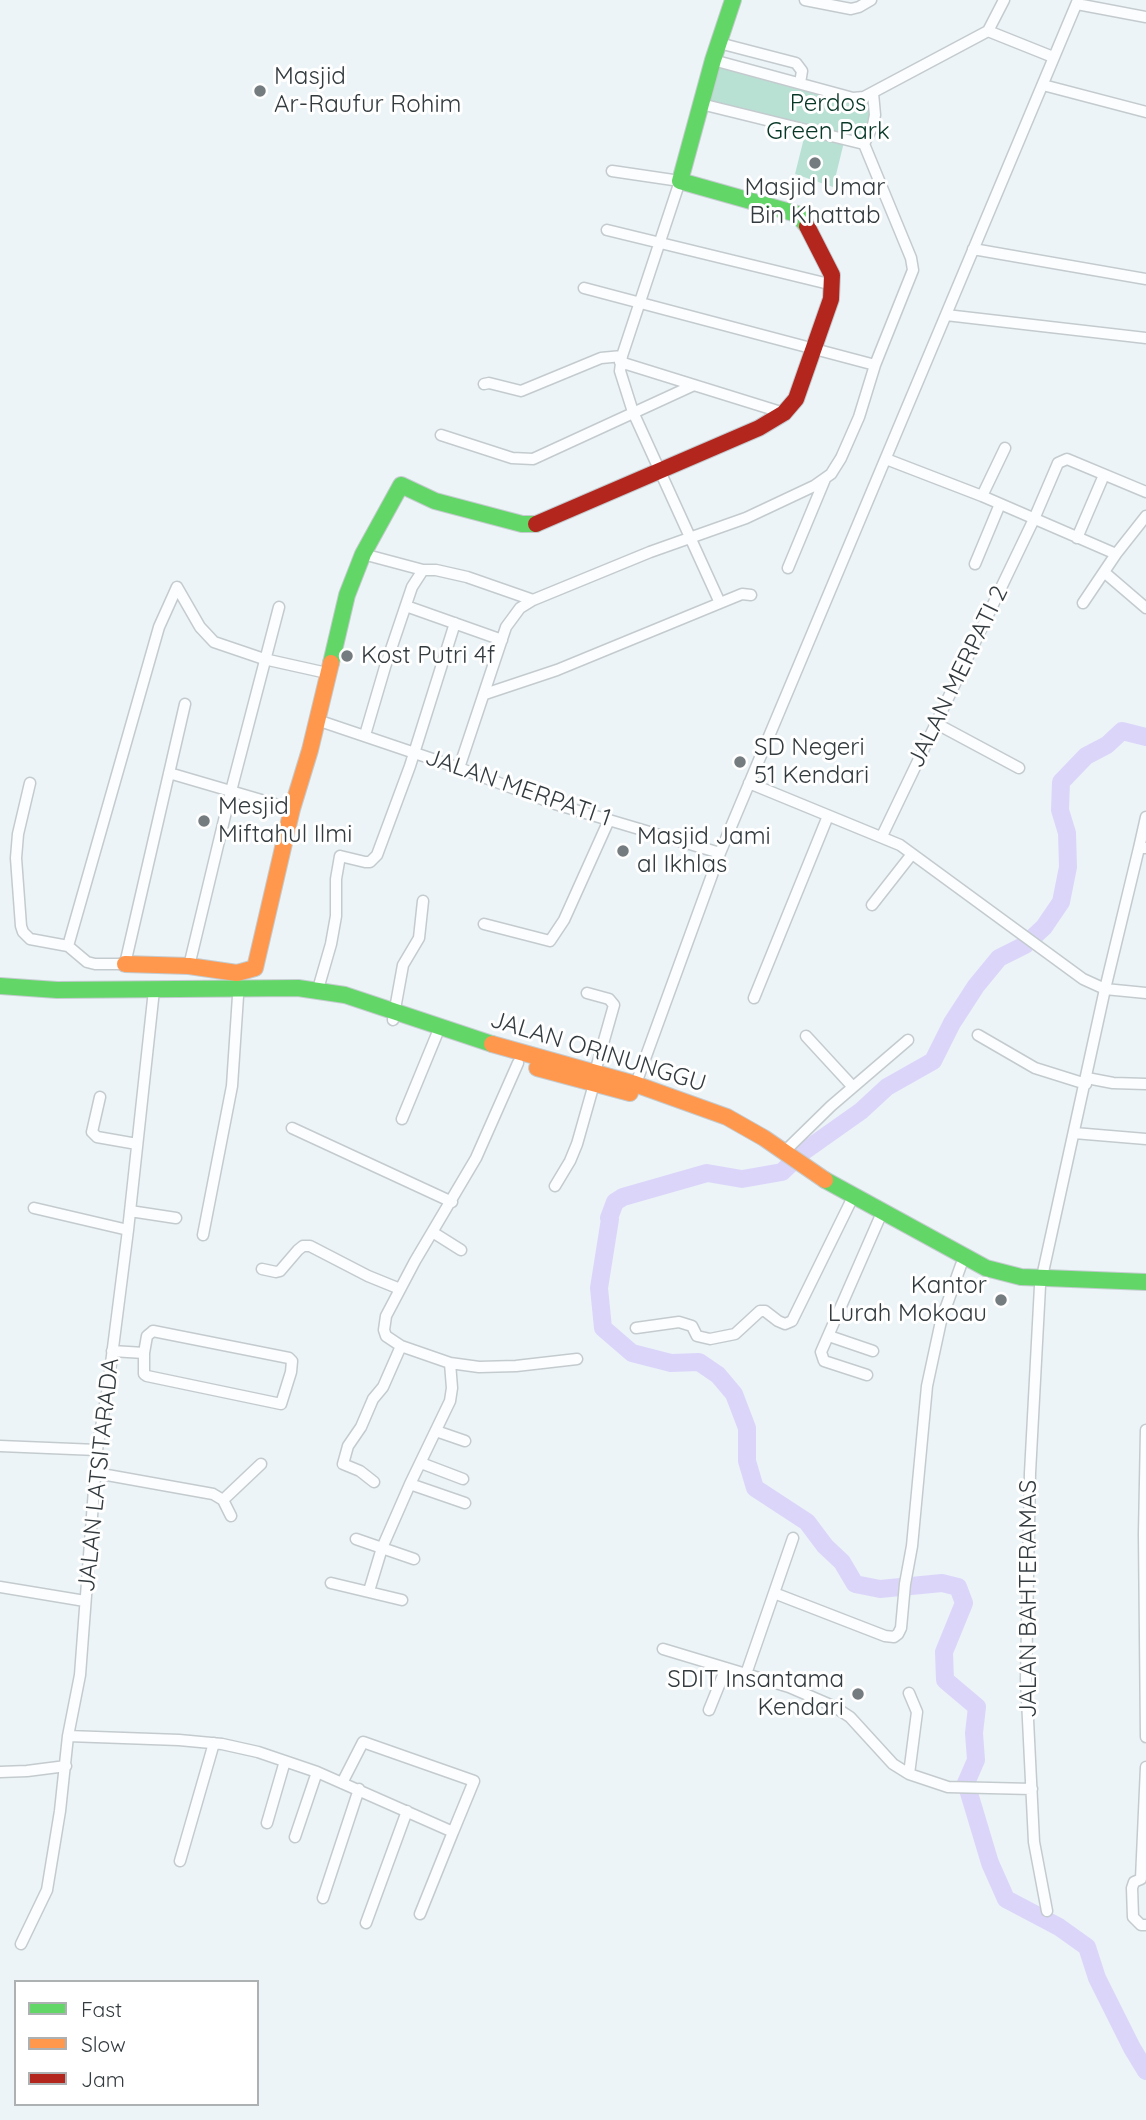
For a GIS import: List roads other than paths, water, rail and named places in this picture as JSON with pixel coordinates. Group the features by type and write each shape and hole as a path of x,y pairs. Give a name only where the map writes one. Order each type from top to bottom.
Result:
{"street":[{"path":"720,603 633,412 622,382 621,359 680,181 713,60 733,0"},
{"path":"805,0 851,9 871,0"},
{"path":"713,60 852,98 873,93 988,31 1004,0"},
{"path":"634,1088 720,853 1078,2 1146,17"},
{"path":"988,31 1053,57"},
{"path":"719,43 796,63 802,71 800,83"},
{"path":"1042,85 1146,112"},
{"path":"459,768 502,640 513,615 520,608 533,600 746,518 831,474 859,417 875,365 913,270 911,258 864,144 875,115 873,93"},
{"path":"701,104 864,144"},
{"path":"203,1235 250,987 347,595 363,554 401,485 435,501 508,521 534,525 750,433 784,413 798,394 815,349 833,285 832,275 823,254 803,220 797,214 680,181 612,171"},
{"path":"607,230 833,285"},
{"path":"973,249 1146,279"},
{"path":"584,288 875,365"},
{"path":"946,315 1146,338"},
{"path":"484,384 522,391 601,358 621,359 784,413"},
{"path":"441,435 526,460 533,459 694,385"},
{"path":"982,496 1005,448"},
{"name":"JALAN MERPATI 2","path":"882,836 1061,459 1066,458 1104,475"},
{"path":"886,459 982,496 1116,554"},
{"path":"1077,538 1104,475 1146,492"},
{"path":"788,568 825,479"},
{"path":"975,564 1000,504"},
{"path":"1083,603 1146,516"},
{"path":"363,554 424,570 467,577 533,600"},
{"path":"365,735 375,695 412,587 424,570"},
{"path":"1104,572 1146,608"},
{"path":"68,946 159,627 177,587 200,627 214,642 264,659 327,673"},
{"path":"485,694 557,670 742,594 751,595"},
{"path":"406,606 502,640"},
{"path":"189,966 279,607"},
{"path":"318,989 336,916 336,879 340,856 370,862 377,855 414,752 455,623"},
{"path":"125,964 185,704"},
{"name":"JALAN MERPATI 1","path":"317,720 414,752 517,791 720,853"},
{"path":"937,724 1019,768"},
{"path":"169,773 292,809"},
{"path":"30,783 18,834 16,858 21,926 30,939 68,946 87,962 95,964 189,966 237,973 250,987"},
{"path":"749,783 882,836 912,853 1083,979 1105,989 1146,993"},
{"path":"754,998 828,816"},
{"name":"JALAN BAHTERAMAS","path":"1046,1911 1034,1842 1026,1679 1027,1577 1041,1282 1105,989 1143,848 1146,817"},
{"path":"484,924 550,941 564,920 609,820"},
{"path":"872,905 912,853"},
{"path":"395,1015 403,965 419,938 423,901"},
{"name":"JALAN ORINUNGGU","path":"250,987 336,1001 395,1015 594,1078"},
{"name":"JALAN ORINUNGGU","path":"7,989 154,995 250,987 318,989 345,995 437,1034 518,1063 634,1088 718,1123 787,1156 851,1201 961,1265 1002,1280 1146,1292"},
{"path":"555,1186 577,1144 614,1005 609,999 587,993"},
{"name":"JALAN LATSITARADA","path":"21,1944 47,1889 68,1736 80,1675 97,1450 128,1230 154,995"},
{"path":"401,1119 437,1034"},
{"path":"978,1035 1035,1068 1086,1081 1146,1084"},
{"path":"806,1036 853,1087"},
{"path":"787,1156 853,1087 908,1040"},
{"path":"518,1063 477,1158 400,1289 386,1316 384,1330 386,1336 401,1346 450,1363 479,1367 516,1366 577,1359"},
{"path":"100,1097 92,1132 97,1137 137,1144"},
{"path":"292,1128 452,1202"},
{"path":"1074,1133 1146,1139"},
{"name":"JALAN ORINUNGGU","path":"806,1171 986,1268 1041,1282 1146,1282"},
{"path":"636,1328 678,1322 692,1326 697,1336 710,1339 735,1334 760,1311 765,1311 785,1324 792,1321 851,1201"},
{"path":"34,1208 128,1230"},
{"path":"130,1211 176,1218"},
{"path":"867,1375 824,1361 821,1352 880,1217"},
{"path":"433,1233 461,1250"},
{"path":"262,1269 281,1271 303,1246 310,1246 400,1289"},
{"path":"774,1593 889,1637 898,1634 913,1535 928,1386 941,1321 961,1265"},
{"path":"153,1331 284,1356 292,1361 292,1366 281,1404 148,1376 144,1374 144,1353 148,1336 153,1331"},
{"path":"829,1336 873,1351"},
{"path":"374,1482 360,1471 343,1464 348,1446 358,1434 373,1399 383,1387 401,1346"},
{"path":"112,1351 144,1353"},
{"path":"369,1591 382,1548 452,1395 450,1363"},
{"path":"1146,1430 1146,1737"},
{"path":"436,1431 465,1441"},
{"path":"0,1446 97,1450"},
{"path":"421,1463 463,1479"},
{"path":"223,1500 261,1464"},
{"path":"96,1473 214,1494 223,1500 230,1516"},
{"path":"410,1485 465,1503"},
{"path":"746,1674 793,1538"},
{"path":"356,1539 414,1559"},
{"path":"331,1583 402,1600"},
{"path":"0,1587 85,1601"},
{"path":"663,1649 812,1695 850,1717 893,1764 909,1774 948,1787 1032,1789"},
{"path":"709,1710 726,1668"},
{"path":"909,1693 917,1712 909,1774"},
{"path":"68,1736 214,1743 317,1772 453,1832"},
{"path":"342,1783 363,1742 474,1781 420,1914"},
{"path":"180,1861 214,1743"},
{"path":"267,1823 285,1761"},
{"path":"0,1772 27,1772 66,1766"},
{"path":"1144,1928 1133,1917 1132,1888 1134,1882 1143,1879 1146,1767"},
{"path":"295,1836 317,1772"},
{"path":"323,1898 359,1789"},
{"path":"366,1923 407,1811"}],"waterway":[{"path":"609,1218 615,1202 623,1197 707,1173 742,1179 782,1172 803,1152 861,1111 887,1087 933,1061 952,1023 976,986 999,958 1025,945 1044,927 1061,902 1068,867 1067,833 1060,810 1061,782 1086,756 1107,745 1122,731 1146,737"},
{"path":"610,1219 599,1288 603,1328 632,1353 671,1363 699,1362 718,1375 734,1394 747,1428 747,1461 755,1488 807,1522 825,1546 842,1562 855,1584 880,1589 942,1583 958,1587 964,1603 944,1652 945,1680 977,1707 974,1733 976,1760 966,1783 990,1863 1006,1899 1059,1927 1087,1947 1097,1978 1146,2071"}],"place":[{"name":"Masjid Ar-Raufur Rohim","path":"260,91"},
{"name":"Masjid Umar Bin Khattab","path":"815,163"},
{"name":"Kost Putri 4f","path":"347,656"},
{"name":"SD Negeri 51 Kendari","path":"740,762"},
{"name":"Mesjid Miftahul Ilmi","path":"204,821"},
{"name":"Masjid Jami al Ikhlas","path":"623,851"},
{"name":"Kantor Lurah Mokoau","path":"1001,1300"},
{"name":"SDIT Insantama Kendari","path":"858,1694"}],"park label":[{"name":"Perdos Green Park","path":"828,118"}]}
